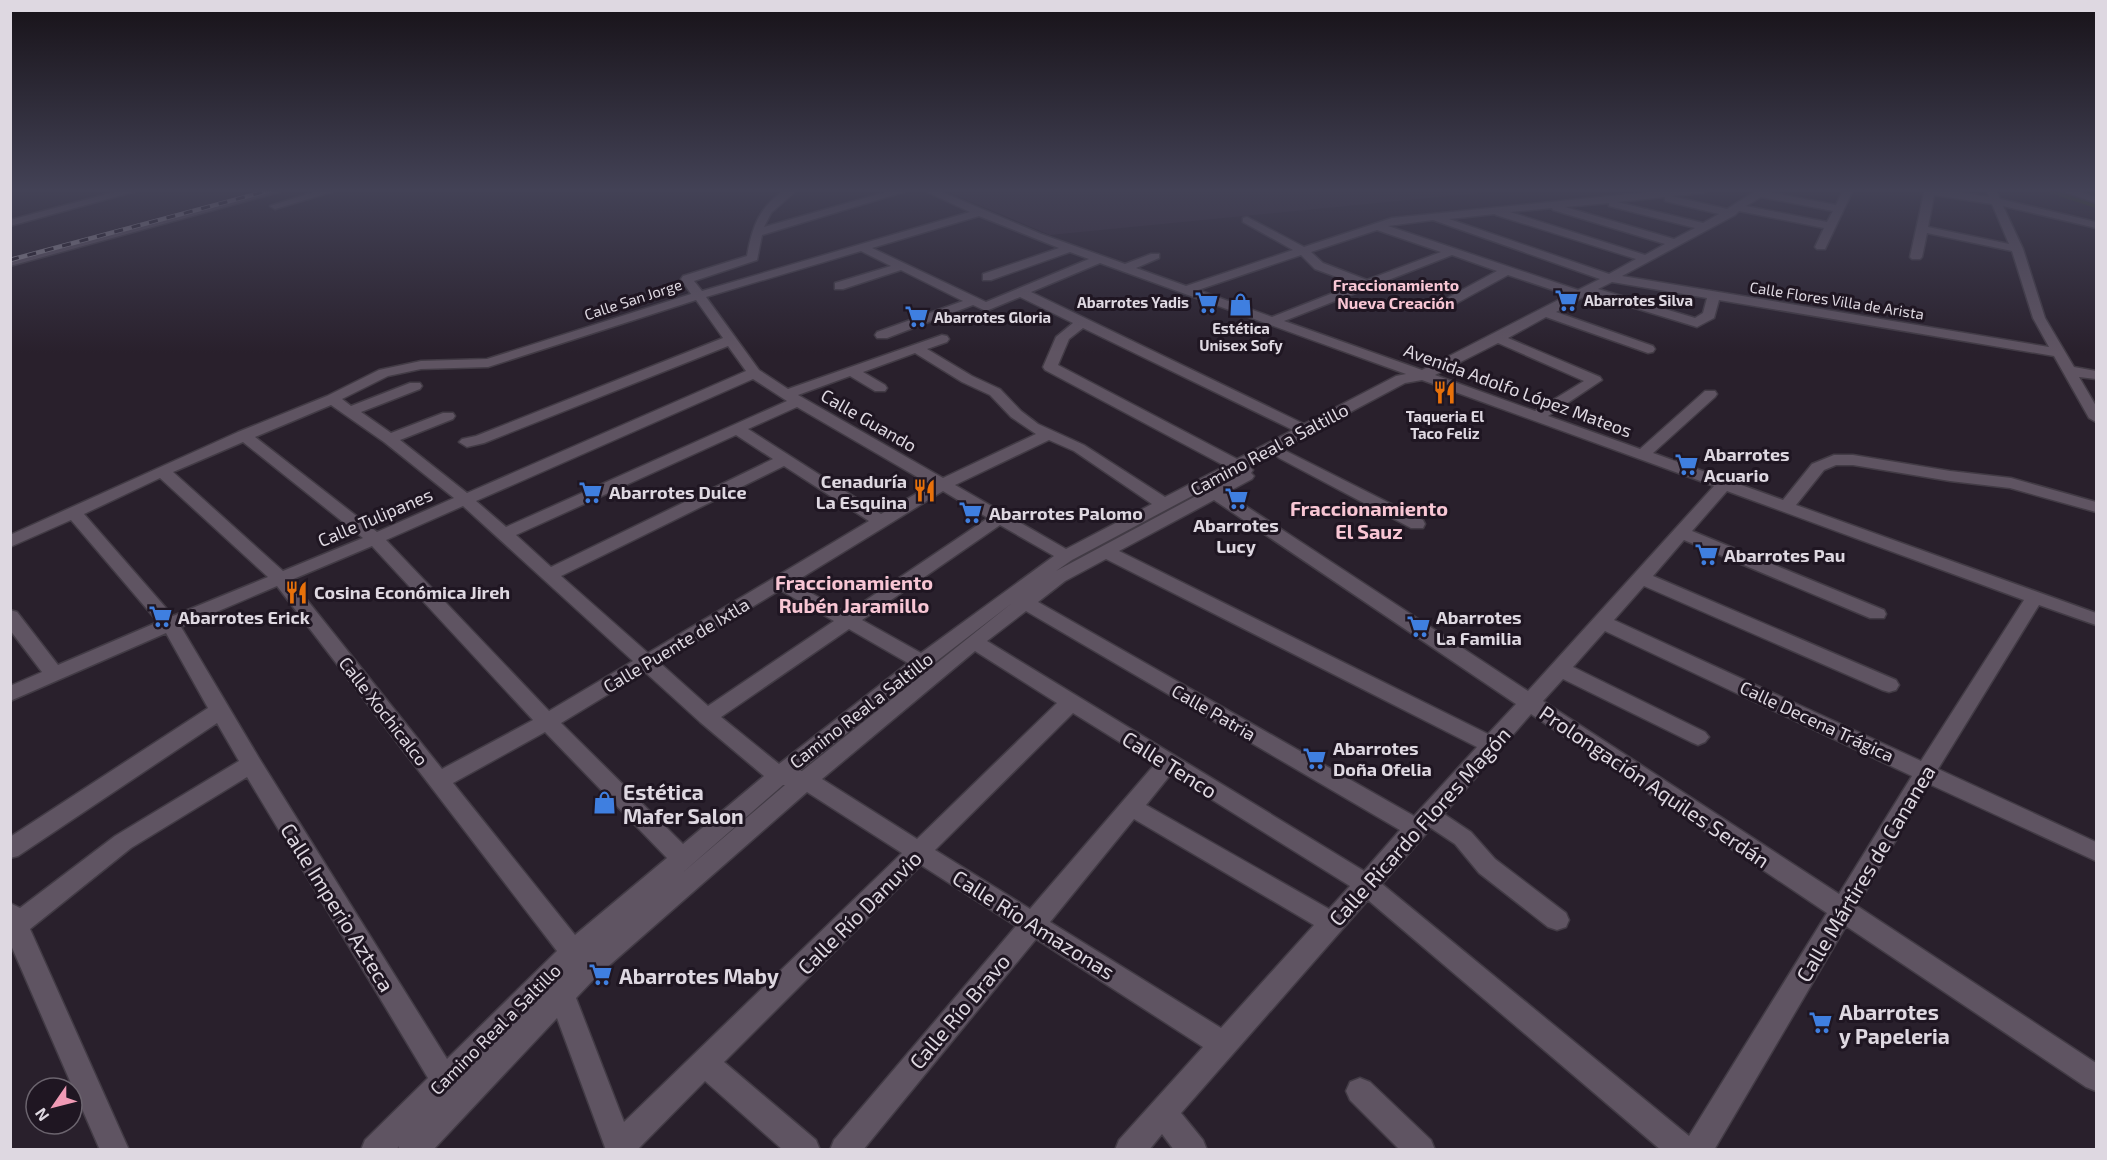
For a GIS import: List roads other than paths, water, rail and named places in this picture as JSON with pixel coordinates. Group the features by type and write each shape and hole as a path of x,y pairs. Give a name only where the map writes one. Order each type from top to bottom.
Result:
{"street":[{"path":"10,263 80,244"},
{"name":"Calle Guando","path":"755,244 753,258 687,279 754,373 792,398 1066,556"},
{"name":"Calle San Jorge","path":"10,542 162,471 332,399 384,374 421,365 488,363 700,295 872,244"},
{"name":"Avenida Adolfo López Mateos","path":"1060,244 2097,619"},
{"path":"1292,244 1303,250 1319,266"},
{"path":"1185,290 1320,244"},
{"path":"1433,244 1507,270 1697,323 1709,315 1713,297"},
{"name":"Calle Flores Villa de Arista","path":"1512,244 1610,278 1713,297 2060,353"},
{"path":"1599,244 1647,259"},
{"name":"Camino Real a Saltillo","path":"375,1149 444,1079 554,985 587,969 806,780 974,642 1066,556 1165,505 1284,455 1413,384 1422,376 1546,313 1673,244"},
{"path":"1916,257 1919,244"},
{"path":"1994,244 2017,249"},
{"path":"2015,244 2039,318 2097,418"},
{"path":"862,247 986,307 1099,259"},
{"path":"987,277 1070,248"},
{"path":"1272,321 1453,251"},
{"path":"1290,255 1369,285"},
{"path":"1125,268 1155,256"},
{"path":"839,286 902,266"},
{"path":"1453,300 1507,270"},
{"path":"1020,292 1304,430"},
{"path":"882,335 973,301"},
{"path":"1546,313 1648,349"},
{"path":"1083,322 1063,337 1050,368 1245,470"},
{"path":"1498,338 1595,380 1536,417"},
{"path":"505,534 737,429 792,398 852,371 942,339"},
{"path":"467,442 478,440 730,340"},
{"path":"916,348 967,379 995,392 1016,414 1034,427 1079,448 1165,505"},
{"path":"852,371 880,388"},
{"path":"2070,371 2097,375"},
{"name":"Calle Tulipanes","path":"10,694 170,624 375,539 754,373"},
{"name":"Camino Real a Saltillo","path":"412,1149 460,1100 554,985 573,952 779,776 922,662 1018,599 1214,494 1304,430 1401,379 1422,376"},
{"path":"351,411 415,386"},
{"path":"1641,456 1710,394"},
{"path":"332,399 389,439 465,499 707,717 779,776"},
{"path":"389,439 448,416"},
{"path":"737,429 882,522"},
{"name":"Calle Puente de Ixtla","path":"438,781 547,722 942,485 1049,434"},
{"path":"243,435 375,539 547,722 682,858"},
{"path":"1284,455 1417,524"},
{"path":"550,574 785,459"},
{"path":"1785,508 1818,467 1834,460 1853,460 1950,476 2011,483 2097,507"},
{"name":"Calle Xochicalco","path":"162,471 281,579 587,969"},
{"name":"Calle Ricardo Flores Magón","path":"1129,1149 1724,486"},
{"name":"Prolongación Aquiles Serdán","path":"1214,494 2097,1078"},
{"name":"Calle Imperio Azteca","path":"73,512 170,624 251,764 444,1079 460,1100"},
{"path":"707,717 846,620 999,518"},
{"path":"1682,533 1877,614"},
{"path":"1105,551 1492,745"},
{"path":"1642,578 1889,685"},
{"path":"780,584 922,662"},
{"name":"Calle Mártires de Cananea","path":"1697,1149 1926,771 2035,597"},
{"name":"Calle Patria","path":"1018,599 1423,822 1463,838 1487,866 1557,920"},
{"path":"10,616 55,675"},
{"name":"Calle Decena Trágica","path":"1602,622 2097,852"},
{"name":"Calle Tenco","path":"974,642 1367,885 1684,1149"},
{"path":"1560,669 1698,737"},
{"name":"Calle Río Danuvio","path":"620,1148 1071,702"},
{"path":"10,849 221,710"},
{"name":"Calle Río Bravo","path":"844,1149 1168,763"},
{"path":"115,1149 12,923 123,842 251,764"},
{"name":"Calle Río Amazonas","path":"779,776 806,780 1224,1045"},
{"path":"1130,806 1332,923"},
{"path":"554,985 620,1148"},
{"path":"705,1063 806,1149"},
{"path":"1360,1091 1421,1149"},
{"path":"1163,1113 1193,1149"}],"railway":[{"path":"10,260 69,244"}],"place":[{"name":"Abarrotes Silva","path":"1566,300"},
{"name":"Abarrotes Yadis","path":"1207,302"},
{"name":"Estética Unisex Sofy","path":"1241,304"},
{"name":"Abarrotes Gloria","path":"916,317"},
{"name":"Taqueria El Taco Feliz","path":"1445,392"},
{"name":"Abarrotes Acuario","path":"1686,464"},
{"name":"Cenaduría La Esquina","path":"925,491"},
{"name":"Abarrotes Dulce","path":"591,492"},
{"name":"Abarrotes Lucy","path":"1236,499"},
{"name":"Abarrotes Palomo","path":"971,513"},
{"name":"Abarrotes Pau","path":"1706,555"},
{"name":"Cosina Económica Jireh","path":"296,592"},
{"name":"Abarrotes Erick","path":"160,617"},
{"name":"Abarrotes La Familia","path":"1418,627"},
{"name":"Abarrotes Doña Ofelia","path":"1315,758"},
{"name":"Estética Mafer Salon","path":"605,803"},
{"name":"Abarrotes Maby","path":"601,975"},
{"name":"Abarrotes y Papeleria","path":"1821,1023"}],"district":[{"name":"Fraccionamiento Nueva Creación","path":"1396,293"},
{"name":"Fraccionamiento El Sauz","path":"1369,520"},
{"name":"Fraccionamiento Rubén Jaramillo","path":"854,594"}]}
